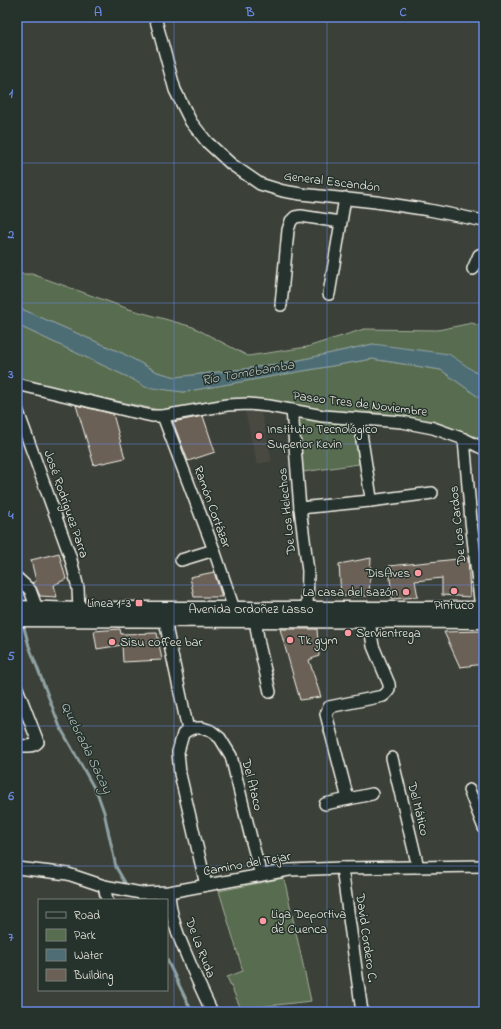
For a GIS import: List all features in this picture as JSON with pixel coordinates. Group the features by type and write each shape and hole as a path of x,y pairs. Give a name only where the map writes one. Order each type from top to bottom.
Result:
{"main road":[{"name":"Avenida Ordoñez Lasso","path":"17,608 39,614 165,620 369,621 483,613"},
{"name":"Avenida Ordoñez Lasso","path":"17,619 39,614 79,610 307,609 483,613"}],"street":[{"name":"General Escandón","path":"155,17 175,90 191,122 213,148 231,164 260,184 283,191 300,194 376,202 429,210 484,221"},
{"path":"329,294 344,198"},
{"path":"281,305 288,230 292,221 295,217 301,216 340,222"},
{"path":"473,269 479,255 484,253"},
{"name":"Paseo Tres de Noviembre","path":"17,384 152,416 163,416 248,404 269,406 323,416 419,425 433,428 464,439 484,449"},
{"name":"José Rodríguez Parra","path":"17,409 70,556 78,588 79,610"},
{"name":"De Los Helechos","path":"292,410 300,508 308,571 307,609"},
{"name":"Ramón Cortázar","path":"163,416 214,550 234,609"},
{"path":"359,420 371,498 370,501"},
{"name":"De Los Cardos","path":"464,439 470,521 483,613"},
{"path":"300,508 432,493"},
{"path":"181,560 214,550"},
{"path":"17,578 30,590 39,614"},
{"path":"165,620 188,730 184,734 178,752 180,774 206,885"},
{"path":"255,620 270,692"},
{"path":"348,800 326,714 329,707 383,696 388,693 390,688 389,684 373,646 369,621"},
{"path":"17,688 38,742 33,746 17,745"},
{"name":"Del Ataco","path":"188,730 202,728 211,731 220,738 231,756 261,875"},
{"name":"Del Mático","path":"392,758 418,867"},
{"path":"469,790 484,828"},
{"path":"326,804 372,794"},
{"name":"Camino del Tejar","path":"17,868 68,874 108,887 141,893 169,892 289,870 484,866"},
{"name":"David Cordero C.","path":"342,868 362,1012"},
{"path":"108,887 108,899"},
{"name":"De La Ruda","path":"169,892 175,926 202,993 212,1012"}],"shaded area":[{"name":"Instituto Tecnológico Superior Kevin","path":"245,411 261,412 272,461 257,464"}],"green space":[{"path":"17,274 32,274 129,309 193,327 248,356 307,347 364,329 438,330 472,323 484,327 484,379 373,344 295,361 176,377 157,372 122,353 17,307"},
{"path":"17,325 145,386 183,392 372,359 441,370 484,401 484,440 434,421 379,413 344,413 272,401 246,400 159,410 55,388 17,377"},
{"path":"297,415 353,423 359,464 303,472"},
{"path":"284,878 311,1001 241,1009 227,977 243,971 219,891"}],"water":[{"name":"Río Tomebamba","path":"17,307 122,353 157,372 176,377 295,361 373,344 449,354 484,378 484,401 441,370 372,359 183,392 145,387 132,379 17,325"}],"building":[{"path":"76,405 113,414 125,458 94,465"},
{"path":"203,416 215,452 188,461 173,422"},
{"path":"59,553 66,579 54,585 57,597 40,596 36,587 32,583 36,581 31,560"},
{"path":"371,558 369,596 341,596 339,564"},
{"path":"468,558 470,597 442,595 442,578 415,581 418,597 392,599 389,566"},
{"path":"214,572 222,597 194,597 190,577"},
{"path":"120,629 121,634 157,633 162,660 123,662 122,645 97,649 94,631"},
{"path":"280,629 317,629 319,656 309,660 321,697 300,700"},
{"path":"484,631 484,664 460,667 444,632"}],"waterway":[{"name":"Quebrada Sacay","path":"23,624 29,646 60,727 98,795 104,812 116,867 128,888"},
{"name":"Quebrada Sacay","path":"168,962 192,1012"}],"place":[{"name":"Instituto Tecnológico Superior Kevin","path":"259,436"},
{"name":"DisAves","path":"418,573"},
{"name":"Pintuco","path":"454,591"},
{"name":"La casa del sazón","path":"406,592"},
{"name":"Línea 1-3","path":"139,603"},
{"name":"Servientrega","path":"348,633"},
{"name":"Tk gym","path":"290,640"},
{"name":"Sisu coffee bar","path":"112,642"},
{"name":"Liga Deportiva de Cuenca","path":"263,921"}]}
